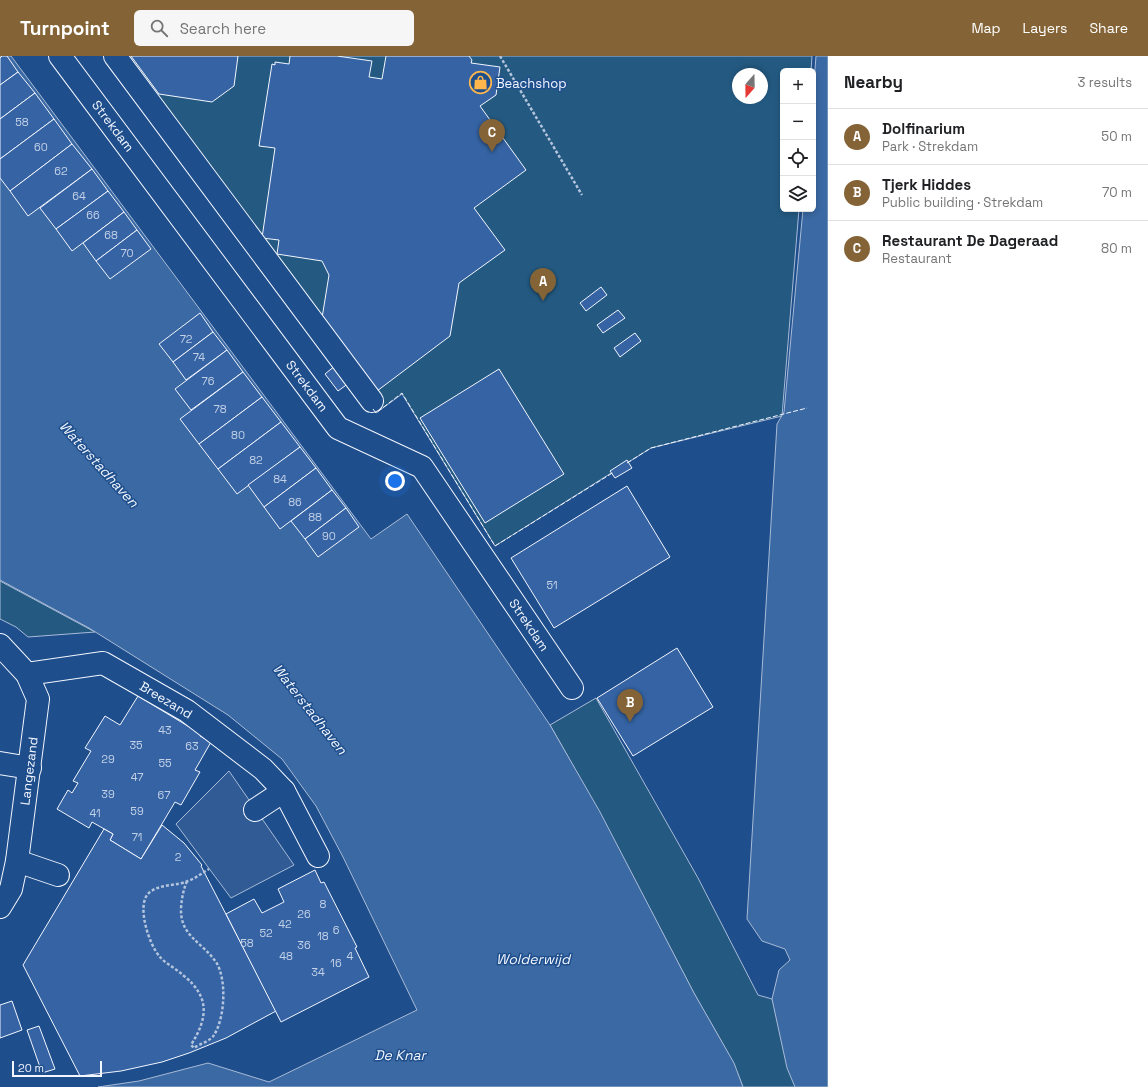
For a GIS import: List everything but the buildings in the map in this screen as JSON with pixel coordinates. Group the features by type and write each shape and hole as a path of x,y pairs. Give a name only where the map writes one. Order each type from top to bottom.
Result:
{"street":[{"name":"Strekdam","path":"60,56 338,428 422,467 572,688"},
{"path":"115,56 372,401"},
{"name":"Langezand","path":"0,645 27,674 38,699 17,862 11,888 0,907"},
{"name":"Breezand","path":"27,674 103,663 187,711 263,769 284,791 318,856"},
{"path":"0,763 30,768"},
{"path":"255,810 284,791"},
{"path":"17,862 58,875"}],"path":[{"path":"500,56 582,195"},
{"path":"188,882 182,892 181,919 186,932 216,963 223,985 224,1006 220,1023 213,1037 194,1048 191,1045 198,1034 204,1002 200,991 186,977 160,956 151,940 143,915 144,901 150,892 188,882 209,869"}],"shaded area":[{"path":"113,56 812,56 811,68 780,68 780,212 799,212 782,416 651,448 495,546 402,394 376,413"},
{"path":"0,581 95,632 28,637 16,627 0,619"},
{"path":"596,698 698,878 758,995 772,999 801,1087 743,1087 731,1059 694,993 603,820 550,725"},
{"path":"229,771 294,865 231,898 176,824"}],"water":[{"path":"0,56 11,56 371,539 407,514 550,725 600,812 694,993 734,1063 743,1087 98,1087 139,1081 208,1063 269,1082 417,1010 343,857 316,806 282,759 228,715 89,628 0,580"},
{"path":"816,56 828,56 828,1087 795,1087 787,1068 772,999 779,970 790,960 785,949 762,941 747,919 777,424 784,412 803,212 816,212"}],"fence":[{"path":"373,409 376,413 402,393 495,546 614,472"},
{"path":"627,463 651,448 807,408"}],"place":[{"name":"Beachshop","path":"480,83"},
{"name":"Restaurant De Dageraad","path":"492,152"},
{"name":"Dolfinarium","path":"543,301"},
{"name":"Tjerk Hiddes","path":"630,722"}],"water label":[{"name":"Waterstadhaven","path":"99,464"},
{"name":"Waterstadhaven","path":"310,709"},
{"name":"Wolderwijd","path":"533,959"},
{"name":"De Knar","path":"400,1055"}]}
